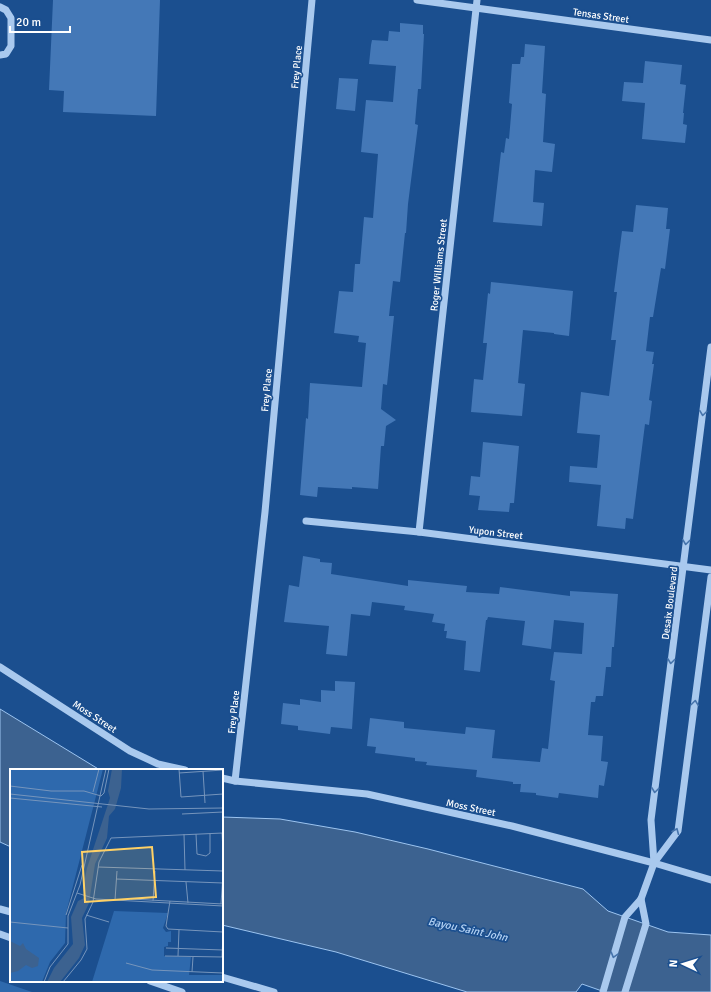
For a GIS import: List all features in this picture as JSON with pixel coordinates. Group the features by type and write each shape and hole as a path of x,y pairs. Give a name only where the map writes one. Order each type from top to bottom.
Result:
{"street":[{"name":"Frey Place","path":"235,781 266,504 312,0"},
{"name":"Tensas Street","path":"417,0 476,4 711,40"},
{"name":"Roger Williams Street","path":"419,532 476,4"},
{"path":"0,7 6,10 11,18 11,46 6,54 0,56"},
{"name":"Desaix Boulevard","path":"654,863 651,820 711,347"},
{"name":"Yupon Street","path":"306,521 419,532 711,570"},
{"name":"Desaix Boulevard","path":"603,992 625,917 641,899 654,863 678,831 711,577"},
{"name":"Moss Street","path":"0,666 130,751 158,764 180,769"},
{"name":"Moss Street","path":"223,778 235,781 367,794 512,826 654,863 711,880"},
{"path":"625,992 646,924 641,899"},
{"path":"0,909 10,912"},
{"path":"0,934 10,938"},
{"path":"223,976 274,992"},
{"path":"153,982 182,992"}],"shaded area":[{"path":"0,981 32,992 0,992"}],"water":[{"path":"0,709 98,769 10,769 10,847 0,842"},
{"name":"Bayou Saint John","path":"223,817 280,819 355,832 428,849 583,889 608,911 668,932 711,935 711,992 605,992 582,984 576,992 467,992 336,952 223,925"}],"building":[{"path":"53,0 160,0 156,116 63,112 64,91 49,90"},
{"path":"400,23 423,25 424,34 421,89 418,89 415,124 418,125 408,204 406,233 400,282 393,281 389,316 394,316 387,385 383,384 381,409 396,420 386,426 384,446 381,446 378,489 318,487 317,497 300,495 306,418 308,419 310,383 362,387 366,343 358,342 359,336 334,333 339,291 353,292 355,264 360,264 364,217 373,218 378,154 361,152 366,100 393,102 396,66 369,64 372,40 388,41 389,31 400,32"},
{"path":"525,44 545,46 542,93 546,94 543,142 555,144 552,172 535,170 533,202 544,203 542,226 493,222 501,152 504,153 506,138 509,139 512,104 509,103 512,64 520,64 521,57 524,57"},
{"path":"645,61 682,65 680,84 686,85 683,113 683,124 687,125 685,143 642,139 645,103 622,101 624,82 643,83"},
{"path":"339,78 358,79 355,111 336,109"},
{"path":"636,205 668,208 666,229 670,229 665,269 661,268 653,317 650,317 646,351 654,352 652,364 654,364 649,400 652,401 649,425 645,424 633,519 626,518 625,529 597,526 601,485 569,482 570,466 597,468 600,435 577,433 581,392 609,396 616,340 611,340 617,292 614,292 622,231 633,232"},
{"path":"491,282 573,291 569,336 523,330 518,383 525,384 522,416 471,412 474,379 483,380 487,343 483,343 488,293 490,294"},
{"path":"483,442 519,446 514,503 510,503 509,512 478,510 480,496 469,495 471,476 480,477"},
{"path":"303,556 320,559 320,562 332,563 331,574 408,586 408,580 467,586 466,592 499,594 500,587 570,596 570,591 618,594 611,667 606,667 603,696 596,696 595,702 591,702 588,735 603,736 601,761 608,762 604,786 599,785 598,798 559,793 558,798 536,795 536,793 520,792 521,784 513,784 513,782 476,777 477,770 426,765 427,762 415,761 415,758 375,753 376,747 367,746 370,718 404,722 404,728 465,734 466,727 495,730 492,758 540,762 542,748 548,749 555,681 550,680 554,652 582,654 584,623 554,620 551,649 522,645 525,621 488,617 486,620 480,672 464,670 466,641 446,638 447,631 444,631 445,624 432,622 434,614 404,610 405,606 372,602 370,616 351,614 347,656 326,654 329,626 284,622 289,585 299,587"},
{"path":"335,681 355,682 352,729 331,727 330,734 298,730 298,726 281,724 283,703 300,705 300,699 321,702 321,690 335,691"}]}
